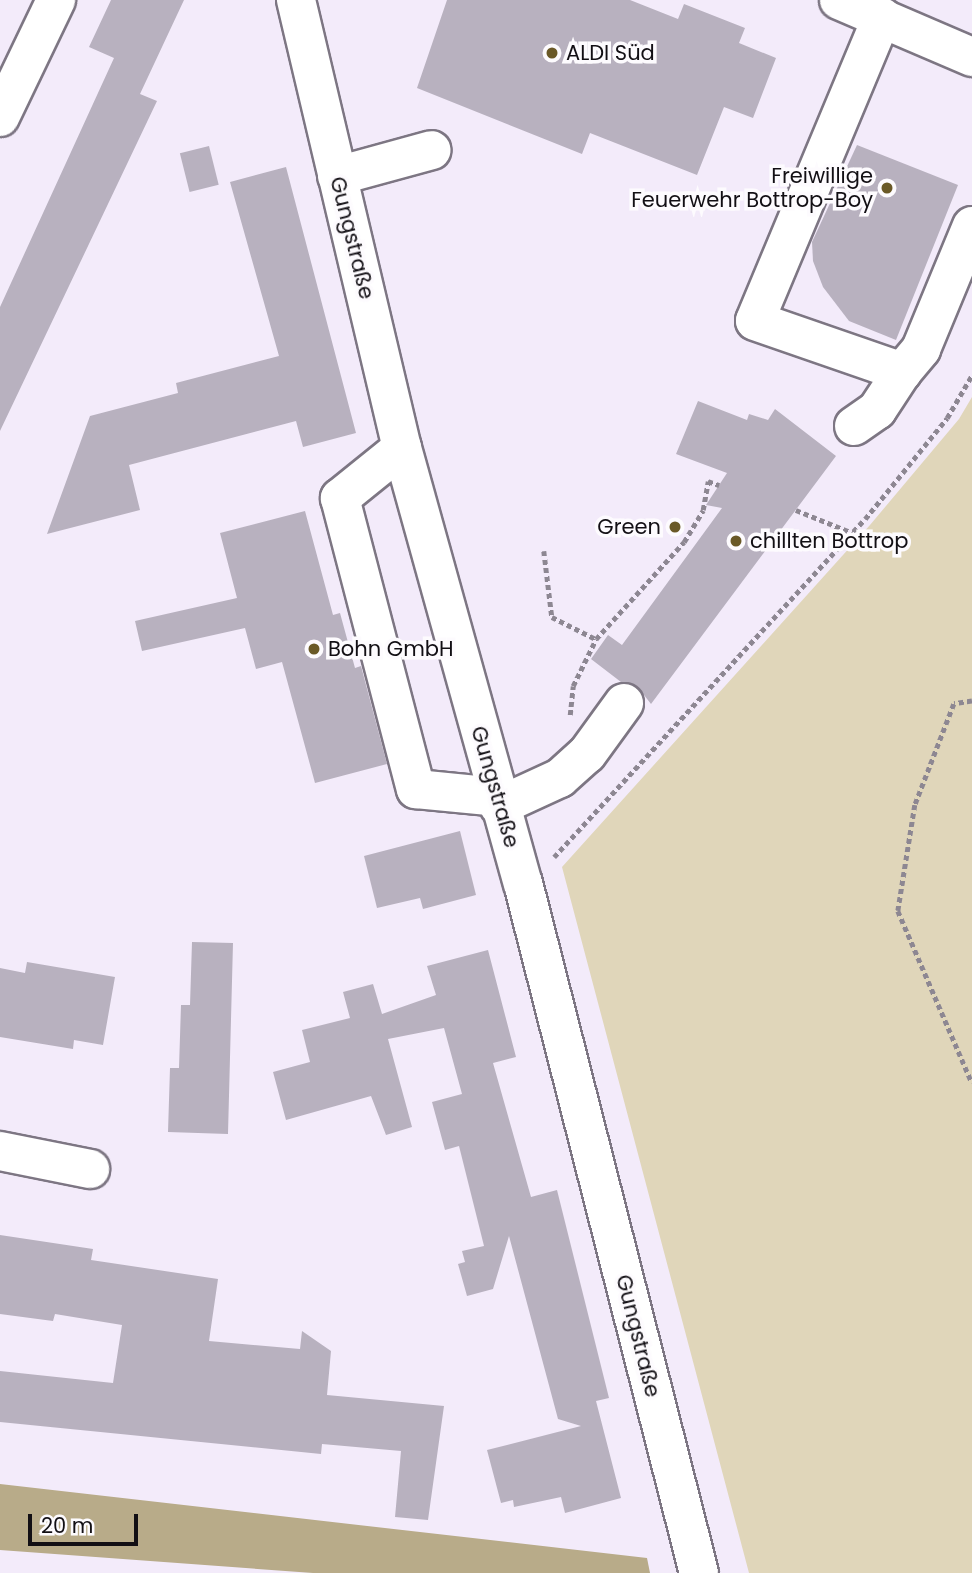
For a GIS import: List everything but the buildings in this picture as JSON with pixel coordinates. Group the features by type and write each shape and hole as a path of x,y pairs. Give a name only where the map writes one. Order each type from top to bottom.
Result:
{"street":[{"path":"0,117 56,0"},
{"name":"Gungstraße","path":"296,0 402,448 498,801 523,883 699,1573"},
{"path":"902,372 755,321 863,7 972,57"},
{"path":"337,176 432,150"},
{"path":"854,426 877,410 921,349 972,226"},
{"path":"402,448 340,498 416,789 498,801 560,778 587,754 624,703"},
{"path":"0,1151 90,1169"}],"path":[{"path":"523,883 598,814 853,533 933,437 972,375"},
{"path":"587,754 568,709 582,662 596,639 684,542 703,510 708,481 719,485"},
{"path":"796,510 853,533"},
{"path":"544,551 552,617 596,639"},
{"path":"972,701 954,704 915,805 898,911 972,1083"}],"shaded area":[{"path":"972,397 972,1573 749,1573 562,867 870,525 959,419"},
{"path":"0,1484 647,1558 650,1573 313,1573 0,1550"}],"place":[{"name":"ALDI Süd","path":"552,53"},
{"name":"Freiwillige Feuerwehr Bottrop-Boy","path":"887,188"},
{"name":"Green","path":"675,527"},
{"name":"chillten Bottrop","path":"736,541"},
{"name":"Bohn GmbH","path":"314,649"}]}
